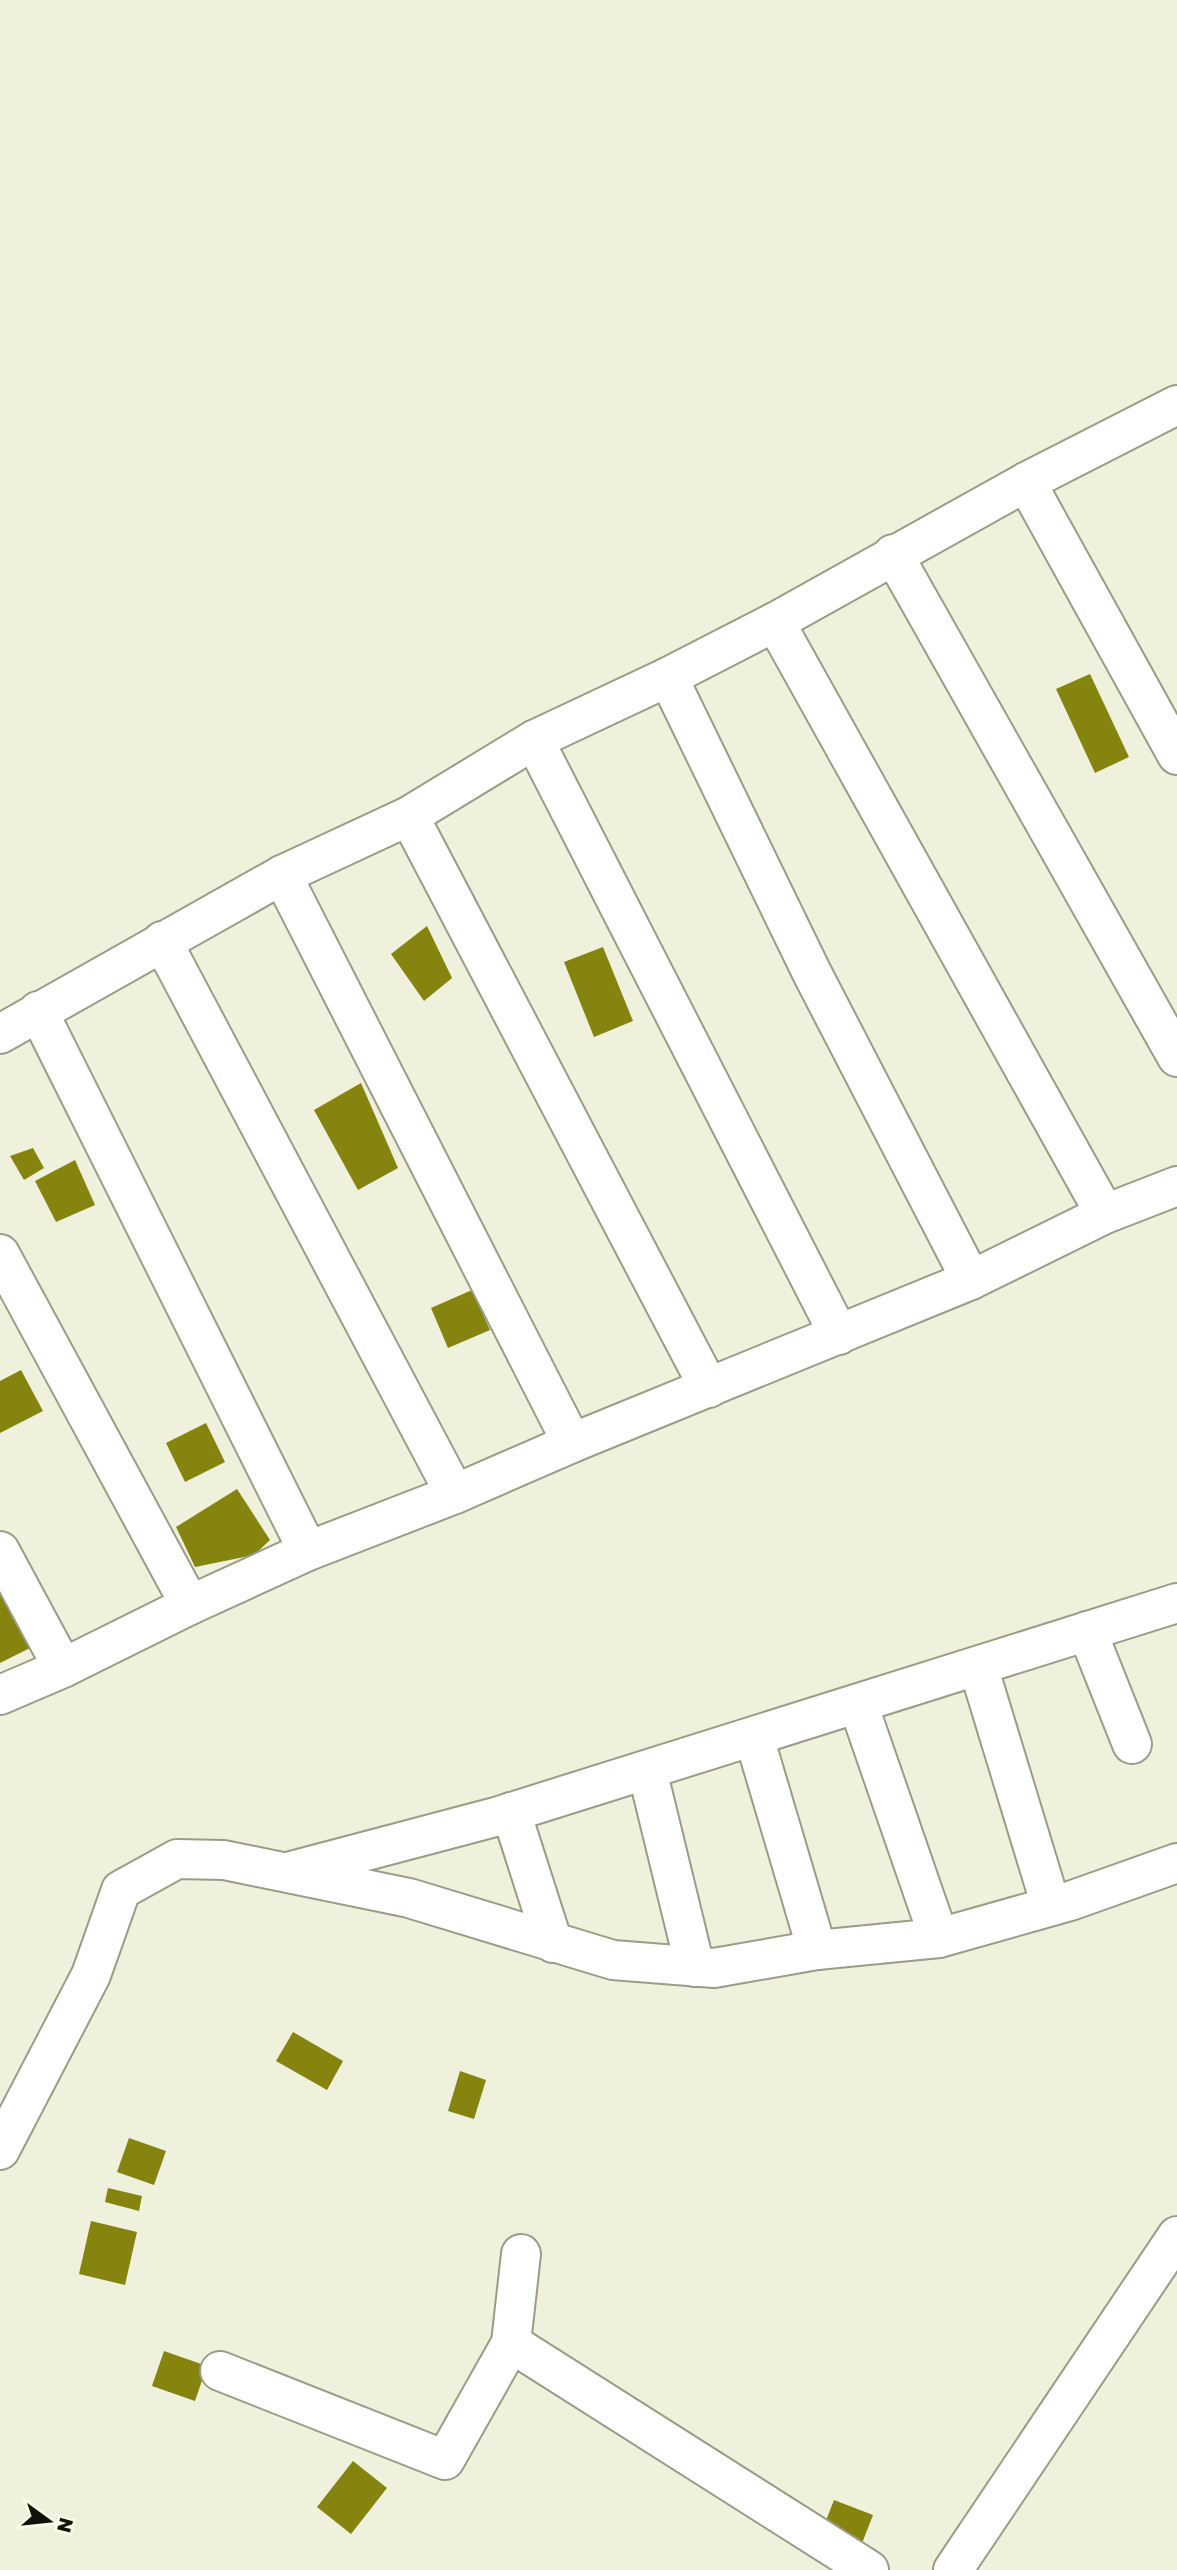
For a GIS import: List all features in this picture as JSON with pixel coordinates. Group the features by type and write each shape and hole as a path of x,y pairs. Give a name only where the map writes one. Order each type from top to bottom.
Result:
{"street":[{"path":"0,1034 282,875 409,816 534,740 668,677 775,622 1026,482 1177,405"},
{"path":"1026,482 1177,755"},
{"path":"893,554 1177,1057"},
{"path":"775,622 1105,1214"},
{"path":"668,677 812,973 971,1280"},
{"path":"534,740 839,1335"},
{"path":"409,816 709,1388"},
{"path":"282,875 572,1443"},
{"path":"162,941 455,1494"},
{"path":"38,1011 308,1550"},
{"path":"0,1695 63,1668 308,1550 455,1494 572,1443 971,1280 1105,1214 1177,1186"},
{"path":"0,1254 190,1605"},
{"path":"0,1551 63,1668"},
{"path":"285,1872 511,1812 1177,1603"},
{"path":"1087,1631 1132,1744"},
{"path":"978,1666 1051,1906"},
{"path":"858,1704 939,1938"},
{"path":"754,1737 817,1950"},
{"path":"647,1770 695,1967"},
{"path":"511,1812 553,1942"},
{"path":"0,2150 91,1975 121,1890 177,1859 224,1860 410,1898 613,1960 714,1968 817,1950 939,1938 1051,1906 1177,1863"},
{"path":"953,2570 1177,2236"},
{"path":"220,2371 445,2460 511,2343 522,2254"},
{"path":"511,2343 869,2570"}],"building":[{"path":"1090,674 1129,757 1095,773 1056,689"},
{"path":"427,926 452,978 424,1001 391,954"},
{"path":"603,947 633,1021 594,1037 564,962"},
{"path":"361,1083 398,1168 358,1190 314,1110"},
{"path":"33,1148 44,1168 24,1180 10,1156"},
{"path":"75,1160 95,1205 56,1222 35,1181"},
{"path":"472,1290 490,1330 448,1348 431,1308"},
{"path":"21,1370 43,1411 0,1433 0,1381"},
{"path":"206,1423 225,1462 185,1482 166,1443"},
{"path":"237,1489 270,1540 254,1555 195,1567 176,1527"},
{"path":"8,1592 34,1646 0,1663 0,1596"},
{"path":"293,2032 343,2061 327,2090 276,2061"},
{"path":"460,2071 486,2080 474,2119 448,2111"},
{"path":"129,2138 166,2151 154,2185 117,2172"},
{"path":"108,2188 142,2196 139,2211 105,2202"},
{"path":"91,2221 137,2232 125,2285 79,2274"},
{"path":"164,2351 207,2366 195,2401 152,2386"},
{"path":"353,2461 387,2488 351,2534 317,2507"},
{"path":"834,2500 873,2515 859,2551 820,2536"}]}
